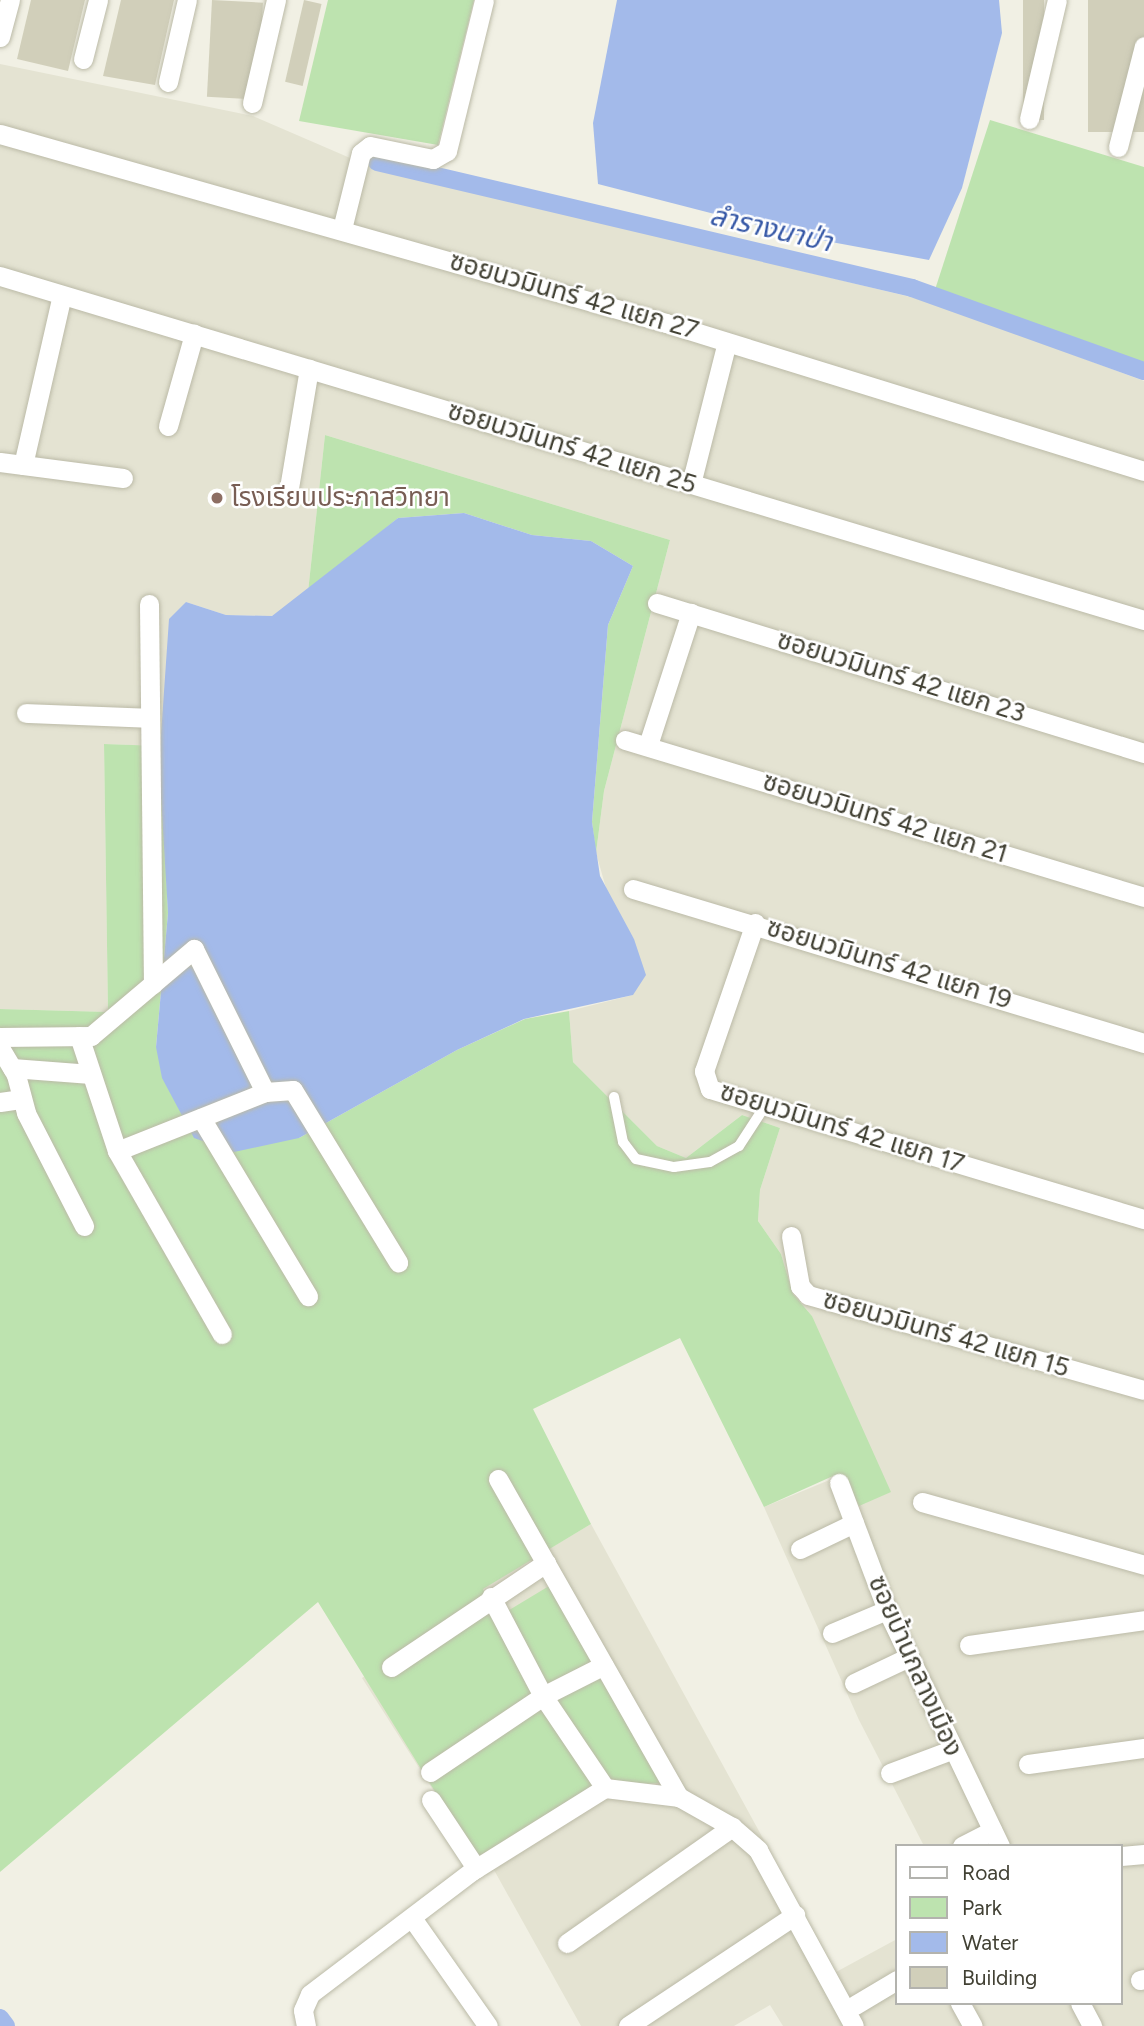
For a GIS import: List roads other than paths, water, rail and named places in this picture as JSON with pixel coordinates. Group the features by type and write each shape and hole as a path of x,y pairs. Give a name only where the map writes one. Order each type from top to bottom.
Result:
{"street":[{"path":"0,37 10,0"},
{"path":"83,59 98,0"},
{"path":"168,82 187,0"},
{"path":"253,103 276,0"},
{"path":"342,229 361,153 370,146 433,159 447,151 484,0"},
{"path":"1029,120 1057,0"},
{"path":"1118,147 1144,46"},
{"name":"ซอยนวมินทร์ 42 แยก 27","path":"0,134 342,229 727,342 1144,471"},
{"name":"ซอยนวมินทร์ 42 แยก 25","path":"0,276 1144,621"},
{"path":"23,465 62,295"},
{"path":"168,426 194,334"},
{"path":"691,484 727,342"},
{"path":"289,488 309,369"},
{"path":"0,462 123,478"},
{"name":"ซอยนวมินทร์ 42 แยก 23","path":"657,603 1144,753"},
{"path":"149,604 153,984"},
{"path":"648,745 691,613"},
{"path":"26,713 150,718"},
{"name":"ซอยนวมินทร์ 42 แยก 21","path":"625,740 1144,897"},
{"name":"ซอยนวมินทร์ 42 แยก 19","path":"633,889 755,923 1144,1043"},
{"name":"ซอยนวมินทร์ 42 แยก 17","path":"755,923 703,1078 710,1089 1144,1219"},
{"path":"0,1037 91,1036 194,949 265,1092"},
{"path":"79,1036 117,1151 222,1334"},
{"path":"0,1048 12,1068 22,1099 84,1226"},
{"path":"12,1068 91,1074"},
{"path":"117,1151 265,1092 293,1090 398,1262"},
{"path":"0,1101 22,1099"},
{"path":"201,1118 308,1296"},
{"name":"ซอยนวมินทร์ 42 แยก 15","path":"791,1236 800,1286 808,1295 1144,1390"},
{"path":"498,1479 679,1797"},
{"name":"ซอยบ้านกลางเมือง","path":"839,1483 887,1610 951,1750 996,1838"},
{"path":"922,1502 1144,1565"},
{"path":"800,1549 854,1523"},
{"path":"391,1667 491,1597 546,1563"},
{"path":"491,1597 543,1696 605,1788"},
{"path":"832,1633 887,1610"},
{"path":"969,1645 1144,1620"},
{"path":"854,1683 909,1657"},
{"path":"430,1772 543,1696 604,1665"},
{"path":"1028,1764 1144,1748"},
{"path":"890,1773 951,1750"},
{"path":"306,2026 303,2010 310,1994 476,1868 605,1788 679,1797 732,1827 758,1850 854,2026"},
{"path":"431,1800 476,1868"},
{"path":"567,1943 732,1827"},
{"path":"970,1844 996,1838"},
{"path":"1123,1856 1144,1854"},
{"path":"628,2026 795,1914"},
{"path":"412,1918 488,2026"},
{"path":"855,2005 895,1981"},
{"path":"961,2005 973,2026"},
{"path":"1081,2005 1092,2026"}],"lane":[{"path":"614,1097 623,1142 636,1159 674,1167 710,1162 739,1146 765,1106"}],"water":[{"path":"617,0 999,0 1002,33 962,188 929,260 804,237 598,184 593,123"},
{"path":"464,513 532,535 591,541 633,566 608,625 592,822 600,876 634,939 646,975 633,995 524,1019 457,1050 299,1138 234,1152 194,1138 162,1078 156,1047 168,913 159,764 169,619 186,602 226,615 272,616 398,518"}],"waterway":[{"name":"ลำรางนาป่า","path":"377,162 912,288 1144,371"},
{"path":"0,2018 6,2026"}],"place":[{"name":"โรงเรียนประภาสวิทยา","path":"217,498"}]}
